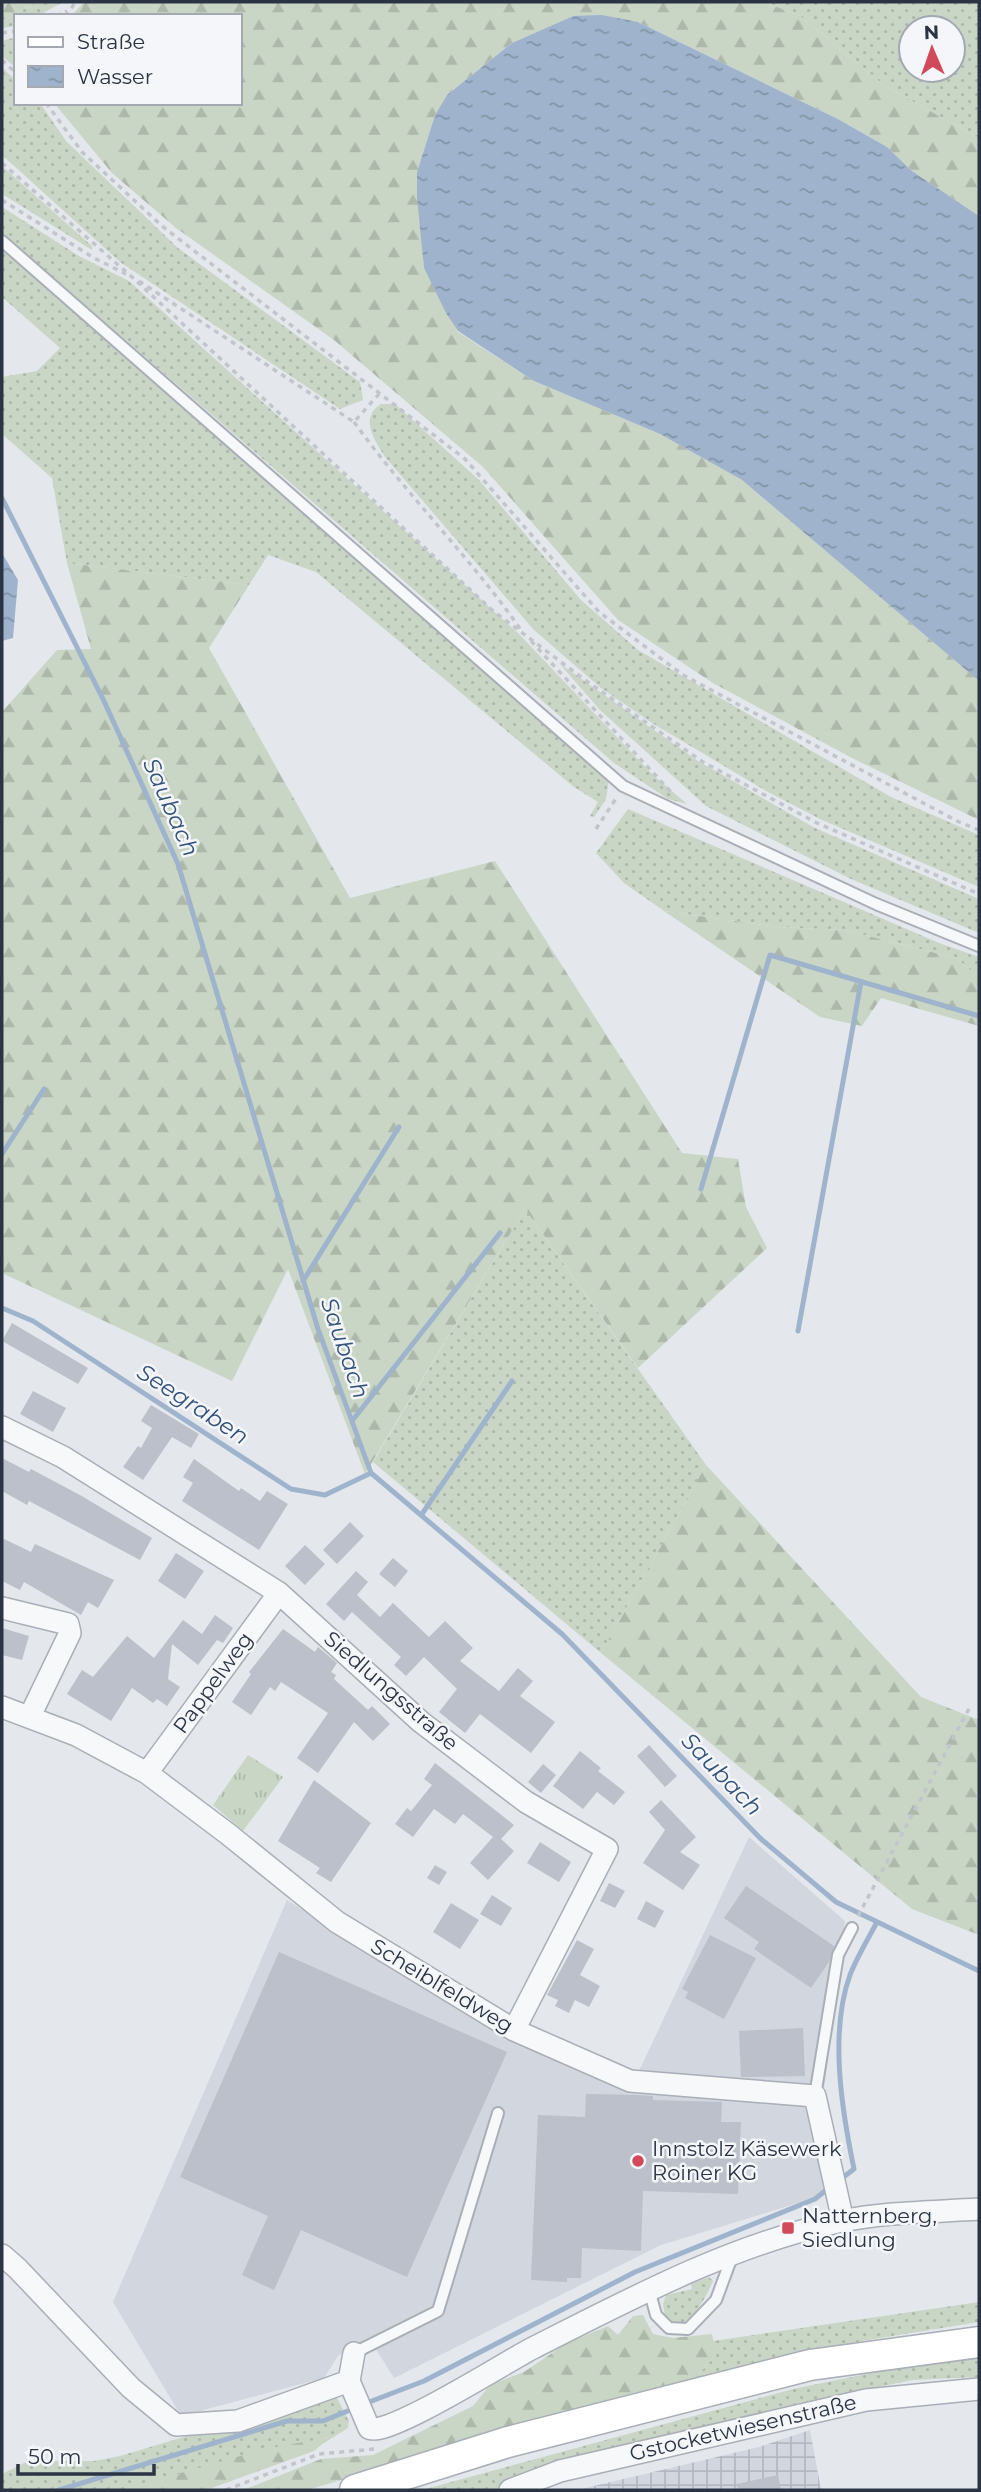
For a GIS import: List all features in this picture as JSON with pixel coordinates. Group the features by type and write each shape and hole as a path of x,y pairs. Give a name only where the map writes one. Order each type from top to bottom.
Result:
{"main road":[{"path":"355,2490 508,2442 810,2365 979,2342"}],"street":[{"name":"Siedlungsstraße","path":"2,1427 63,1457 279,1593 421,1722 526,1802 607,1849 514,2030"},
{"name":"Pappelweg","path":"147,1773 279,1593"},
{"path":"2,1608 68,1624 70,1633 30,1716"},
{"name":"Scheiblfeldweg","path":"2,1707 76,1735 147,1773 337,1922 514,2030 630,2081 815,2096"},
{"path":"815,2096 843,2221"},
{"path":"354,2353 356,2398 372,2431 408,2418 511,2359 649,2289 733,2254 843,2221 979,2209"},
{"path":"2,2256 18,2268 131,2388 176,2425 238,2421 356,2398"},
{"name":"Gstocketwiesenstraße","path":"510,2490 560,2471 866,2400 979,2389"}],"lane":[{"path":"2,241 623,786 876,904 979,946"},
{"path":"815,2096 838,1955 852,1928"},
{"path":"354,2353 438,2311 498,2113"},
{"path":"649,2289 656,2315 669,2328 688,2329 716,2300 733,2254"}],"path":[{"path":"66,14 76,2"},
{"path":"60,14 69,10"},
{"path":"47,105 82,152 162,226 466,459 599,612 661,659 771,724 979,830"},
{"path":"2,163 132,277 492,610 524,634 703,762 817,823 979,894"},
{"path":"2,200 94,258 132,277 354,422 382,461 492,587 524,634 678,797"},
{"path":"354,422 380,394"},
{"path":"596,829 607,816 623,786"},
{"path":"852,1928 971,1705"}],"shaded area":[{"path":"749,1837 845,1921 824,2089 844,2189 661,2245 394,2378 369,2338 338,2356 324,2378 181,2416 113,2302 287,1900 451,1999 632,2086"},
{"path":"810,2430 821,2490 577,2490 759,2447"}],"green space":[{"path":"2,2 36,2 8,18 2,17"},
{"path":"36,2 63,2 42,14 15,14"},
{"path":"84,2 764,2 800,16 885,86 979,138 979,216 912,171 887,147 838,119 638,22 573,16 512,43 447,95 435,115 417,172 424,268 458,332 534,381 660,434 742,480 979,681 979,820 852,758 713,683 618,620 483,467 334,340 176,228 112,173 56,105 242,105 242,14 73,14"},
{"path":"764,2 979,2 979,138 885,86 800,16"},
{"path":"14,15 14,26 2,28 2,17 8,18"},
{"path":"14,38 14,66 2,56 2,41"},
{"path":"2,68 14,78 14,105 41,105 66,141 178,248 360,382 363,400 340,409 120,262 2,155"},
{"path":"2,166 92,246 92,250 2,194"},
{"path":"2,207 79,256 129,281 519,634 652,774 687,804 668,799 614,763 2,233"},
{"path":"2,248 609,779 606,799 594,817 590,816 598,802 574,787 316,572 268,555 249,585 67,563 52,478 2,434 2,377 37,371 60,348 2,297"},
{"path":"381,404 395,404 479,480 581,600 638,650 891,797 979,835 979,887 822,820 766,791 652,723 601,688 534,630 385,457 373,436 370,422 374,410"},
{"path":"67,563 249,585 209,648 350,898 495,861 682,1153 738,1159 746,1207 767,1248 638,1368 525,1209 365,1474 288,1269 232,1381 2,1273 2,712 57,650 91,649"},
{"path":"559,663 698,761 815,828 979,899 979,933 851,879 706,806 600,710"},
{"path":"628,809 939,943 979,957 979,977 956,958 844,930 779,927 664,911 624,883 596,853"},
{"path":"664,911 779,927 844,930 956,958 979,977 979,1026 881,998 862,1026 820,1017"},
{"path":"525,1209 706,1465 601,1653 373,1462"},
{"path":"706,1465 921,1697 979,1720 979,1935 912,1909 601,1653"},
{"path":"248,1755 283,1777 243,1831 213,1805"},
{"path":"709,2277 713,2281 693,2314 675,2327 666,2322 663,2304 666,2295 692,2289 691,2284"},
{"path":"979,2302 979,2322 862,2341 695,2378 716,2355 713,2341"},
{"path":"643,2315 653,2334 673,2338 712,2334 716,2355 695,2378 307,2490 243,2490 321,2459 373,2455 473,2406 490,2385 524,2372 567,2343 608,2326 618,2335 633,2316"},
{"path":"979,2351 979,2377 912,2380 796,2404 542,2474 498,2490 422,2490 793,2389"},
{"path":"336,2396 349,2421 348,2428 319,2446 329,2437 122,2490 2,2490 2,2474 28,2461 94,2461 120,2456 305,2401"},
{"path":"331,2437 314,2451 206,2490 122,2490 265,2449"}],"water":[{"path":"602,15 638,22 838,119 887,147 912,171 979,216 979,681 742,480 660,434 534,381 458,331 446,313 424,268 417,198 417,172 435,115 447,95 512,43 573,16"},
{"path":"2,553 18,580 13,638 2,641"}],"building":[{"path":"12,1323 88,1368 78,1384 2,1341"},
{"path":"33,1391 66,1408 53,1432 20,1414"},
{"path":"151,1405 199,1434 191,1448 172,1437 143,1480 123,1467 138,1446 141,1448 152,1428 141,1421"},
{"path":"2,1458 29,1472 31,1469 80,1495 152,1538 140,1560 29,1501 27,1505 2,1491"},
{"path":"194,1459 239,1491 241,1488 260,1501 267,1491 288,1504 259,1550 182,1501 193,1483 183,1477"},
{"path":"350,1522 364,1536 337,1564 323,1550"},
{"path":"2,1538 31,1552 35,1544 114,1580 98,1608 88,1602 81,1615 24,1582 20,1590 2,1581"},
{"path":"305,1545 325,1564 305,1585 285,1566"},
{"path":"176,1553 204,1571 185,1599 158,1581"},
{"path":"393,1558 408,1571 395,1587 379,1574"},
{"path":"356,1571 368,1582 357,1595 380,1617 393,1603 429,1637 445,1621 473,1648 460,1661 499,1691 518,1668 533,1681 520,1696 555,1722 531,1753 480,1714 465,1733 439,1712 457,1689 424,1657 406,1676 394,1665 401,1657 352,1612 344,1621 326,1604"},
{"path":"215,1615 233,1628 223,1643 217,1640 198,1665 172,1644 168,1679 180,1687 167,1706 157,1699 153,1703 132,1688 111,1721 67,1694 82,1670 93,1677 127,1636 154,1658 183,1620 202,1634"},
{"path":"2,1628 29,1636 22,1660 2,1655"},
{"path":"283,1629 315,1652 318,1647 337,1663 331,1672 336,1675 334,1679 368,1710 372,1706 390,1724 373,1741 354,1722 318,1773 297,1758 328,1713 281,1682 275,1691 270,1687 251,1715 232,1702 251,1674 249,1672"},
{"path":"649,1745 677,1776 665,1787 637,1756"},
{"path":"580,1751 601,1768 598,1771 625,1792 614,1805 597,1792 583,1809 553,1786"},
{"path":"435,1763 514,1825 501,1839 514,1851 488,1880 470,1863 493,1837 463,1814 455,1824 434,1809 413,1837 395,1824 407,1808 411,1811 432,1785 424,1779"},
{"path":"543,1764 556,1775 541,1793 528,1782"},
{"path":"314,1780 371,1823 331,1882 316,1873 320,1868 278,1841"},
{"path":"661,1800 696,1837 680,1852 700,1865 683,1890 643,1863 665,1830 649,1812"},
{"path":"540,1842 571,1862 559,1882 527,1863"},
{"path":"435,1865 447,1872 439,1885 427,1878"},
{"path":"609,1883 625,1891 615,1908 600,1901"},
{"path":"746,1886 834,1946 829,1962 811,1988 754,1949 759,1942 724,1918"},
{"path":"492,1895 512,1908 501,1926 480,1914"},
{"path":"646,1901 664,1911 655,1928 637,1919"},
{"path":"451,1903 479,1920 460,1949 433,1932"},
{"path":"710,1935 756,1958 724,2019 685,1998 688,1992 682,1989"},
{"path":"577,1940 594,1949 580,1975 600,1986 589,2007 575,2000 569,2013 555,2006 558,2000 547,1995"},
{"path":"279,1952 507,2052 407,2277 301,2230 274,2290 242,2275 268,2216 180,2177"},
{"path":"803,2028 805,2076 741,2077 739,2031"},
{"name":"Innstolz Käsewerk Roiner KG","path":"586,2094 722,2102 721,2122 741,2122 738,2194 643,2191 641,2251 582,2248 581,2278 567,2278 567,2282 531,2280 538,2115 585,2117"},
{"path":"778,2475 781,2490 738,2490 737,2484"}],"waterway":[{"name":"Saubach","path":"2,498 104,701 178,864 318,1329 371,1473 562,1634 760,1838 836,1902 979,1971"},
{"path":"701,1189 770,955 979,1016"},
{"path":"798,1331 861,982"},
{"path":"2,1154 44,1089"},
{"path":"303,1281 399,1127"},
{"path":"352,1421 500,1233"},
{"name":"Seegraben","path":"2,1308 33,1321 291,1489 325,1495 371,1473"},
{"path":"422,1514 512,1381"},
{"path":"841,2179 854,2169 842,2097 840,2022 850,1975 877,1922"},
{"path":"364,2404 424,2381 635,2272 815,2199 830,2187"},
{"path":"59,2490 287,2421 323,2421 355,2408"}],"place":[{"name":"Innstolz Käsewerk Roiner KG","path":"638,2161"},
{"name":"Natternberg, Siedlung","path":"788,2228"}]}
